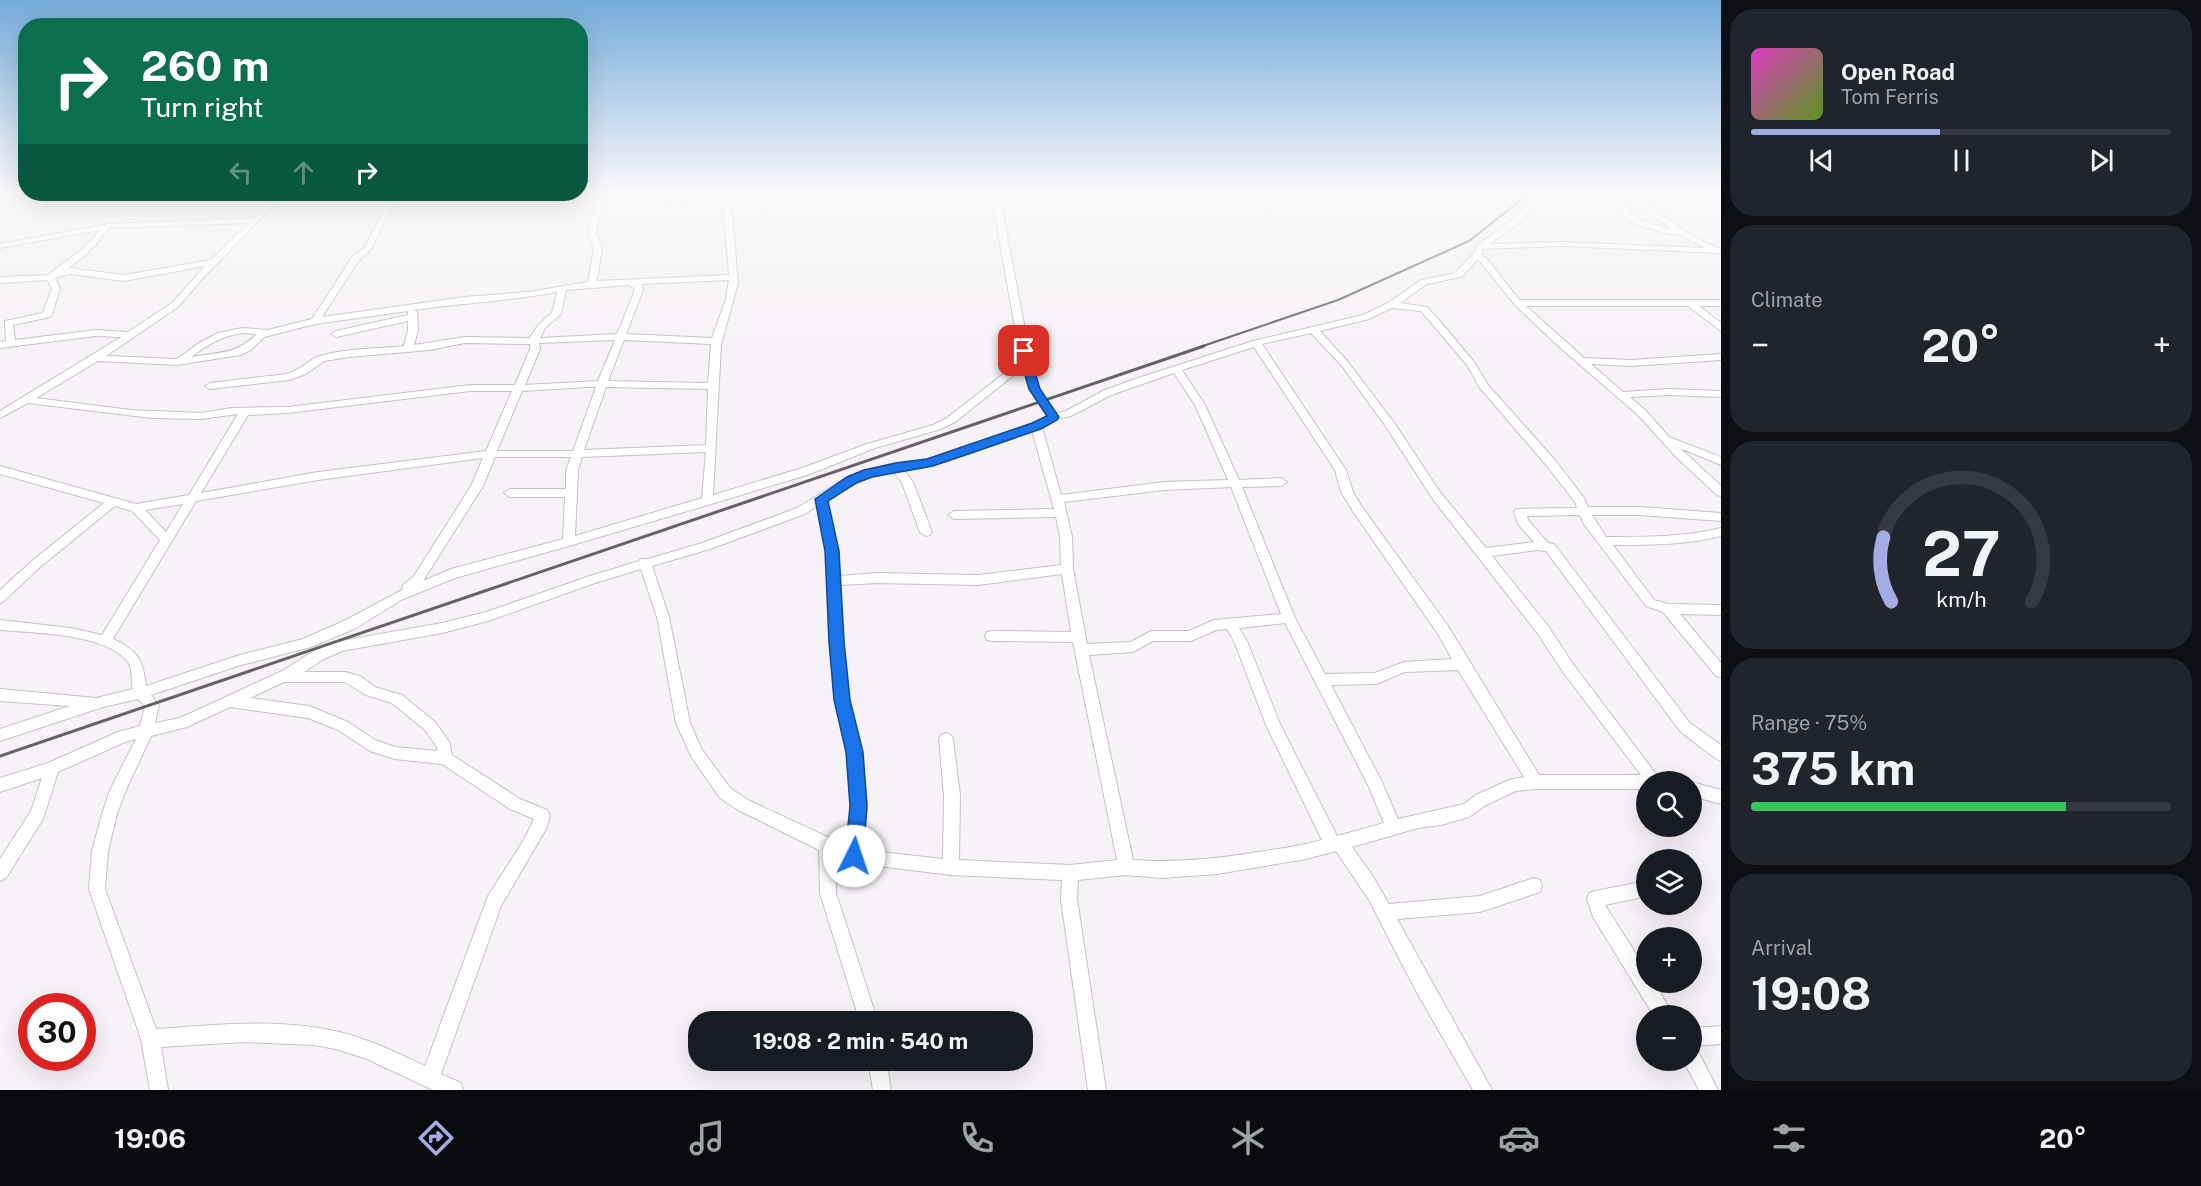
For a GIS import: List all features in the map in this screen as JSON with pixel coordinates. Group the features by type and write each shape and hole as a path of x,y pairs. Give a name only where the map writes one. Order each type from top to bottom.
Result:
{"street":[{"path":"0,246 17,243"},
{"path":"50,277 84,252 92,243"},
{"path":"0,416 24,399 96,358 175,305 233,243"},
{"path":"315,321 356,258 370,243"},
{"path":"592,283 598,248 596,243"},
{"path":"707,501 714,415 716,341 725,319 727,305 733,294 730,243"},
{"path":"1004,243 1024,351 1035,389 1053,417"},
{"path":"0,785 52,768 123,736 182,723 282,677 317,656 340,646 442,628 488,616 645,562 706,546 801,511 851,480 896,467 929,463 1036,426 1053,417 1067,414 1107,393 1256,344 1366,317 1391,305 1424,282 1458,275 1489,243"},
{"path":"1702,243 1720,251"},
{"path":"1479,251 1561,244 1720,251"},
{"path":"1479,251 1498,275 1504,288 1518,303 1622,395 1681,456 1721,492"},
{"path":"0,280 50,277 70,270 124,278 216,262"},
{"path":"11,344 8,323 47,315 56,288 50,277"},
{"path":"336,334 465,300 528,295 592,283 733,278"},
{"path":"569,542 572,470 638,293 639,287 632,283"},
{"path":"397,597 418,579 477,486 520,388 528,362 535,349 534,340 538,332 555,314 562,289"},
{"path":"1689,302 1721,328"},
{"path":"1518,303 1721,303"},
{"path":"1391,305 1424,309 1436,322 1471,364 1484,386 1551,462 1580,501 1588,521 1650,603 1668,609 1721,610"},
{"path":"96,358 177,362 240,352 248,348 258,337 315,321 412,313"},
{"path":"408,349 412,313"},
{"path":"1314,330 1345,364 1391,426 1436,495 1542,630 1647,771"},
{"path":"177,362 208,340 229,331 269,333"},
{"path":"0,345 96,333 131,335"},
{"path":"210,386 289,377 303,372 321,359 335,356 408,349 465,340 621,337 716,341"},
{"path":"1256,344 1329,451 1340,470 1347,492 1358,510 1435,618 1535,782"},
{"path":"0,735 103,701 141,693 240,660 306,643 351,624 397,597 451,574 707,501 806,471 871,446 937,427 951,420 1011,373 1024,351"},
{"path":"1581,361 1650,362 1721,357"},
{"path":"1177,370 1200,405 1236,485 1289,618 1376,785 1394,829"},
{"path":"24,399 165,415 203,416 230,411 299,408 470,388 565,385 713,386"},
{"path":"1622,395 1670,392 1721,394"},
{"path":"105,641 245,412"},
{"path":"1036,426 1066,537 1067,569 1126,867"},
{"path":"1668,440 1721,461"},
{"path":"0,470 136,508 329,474 491,454 577,454 710,448"},
{"path":"896,467 907,482 926,532"},
{"path":"1056,499 1164,486 1281,482"},
{"path":"510,493 571,494"},
{"path":"821,499 828,522 842,700 854,752 859,806 854,856"},
{"path":"0,598 36,564 112,502"},
{"path":"136,508 167,540"},
{"path":"1544,546 1522,520 1520,512 1640,511 1721,517"},
{"path":"954,515 1061,513"},
{"path":"1604,542 1709,535 1721,532"},
{"path":"1483,553 1550,547 1577,580 1620,643 1685,727 1698,738 1715,747 1721,755"},
{"path":"645,562 663,617 683,723 696,752 725,792 743,806 827,846 854,856 951,867 1070,873 1126,867 1162,870 1217,866 1306,852 1418,821 1441,818 1469,810 1481,800 1504,789 1535,782 1636,782"},
{"path":"834,581 877,578 978,580 1067,569"},
{"path":"1668,609 1721,672"},
{"path":"992,636 1133,647 1151,636 1191,636 1214,625 1289,618"},
{"path":"1230,623 1240,641 1273,725 1336,844 1352,858 1385,912 1424,987 1484,1090"},
{"path":"0,625 50,629 119,646 134,660 139,670 141,693 152,705 147,732 119,789 108,818 101,846 97,878 101,901 150,1039 159,1090"},
{"path":"1321,680 1376,678 1404,667 1462,664"},
{"path":"282,677 345,677 355,680 371,691 397,699 430,726 444,746 445,758"},
{"path":"0,695 103,701"},
{"path":"226,701 309,712 343,726 370,745 395,753 445,758 515,804 542,815 541,824 531,843 494,902 430,1079"},
{"path":"946,739 952,795 951,867"},
{"path":"0,873 38,814 52,768"},
{"path":"1702,792 1721,797"},
{"path":"827,846 826,876 830,903 865,1011"},
{"path":"1070,873 1069,899 1097,1090"},
{"path":"1385,912 1480,904 1534,886"},
{"path":"1636,891 1595,899 1599,911 1658,1005"},
{"path":"150,1039 229,1034 327,1039 379,1056 454,1090"},
{"path":"1702,1036 1721,1035"},
{"path":"879,1071 882,1090"},
{"path":"1698,1071 1709,1090"}],"railway":[{"path":"1200,347 1338,300 1465,243"},
{"path":"0,756 1204,346"}],"route":[{"path":"854,856 859,806 854,752 842,700 836,641 832,551 828,522 821,499 851,480 869,473 929,463 950,457 1036,426 1053,417 1035,389 1024,351"}]}
